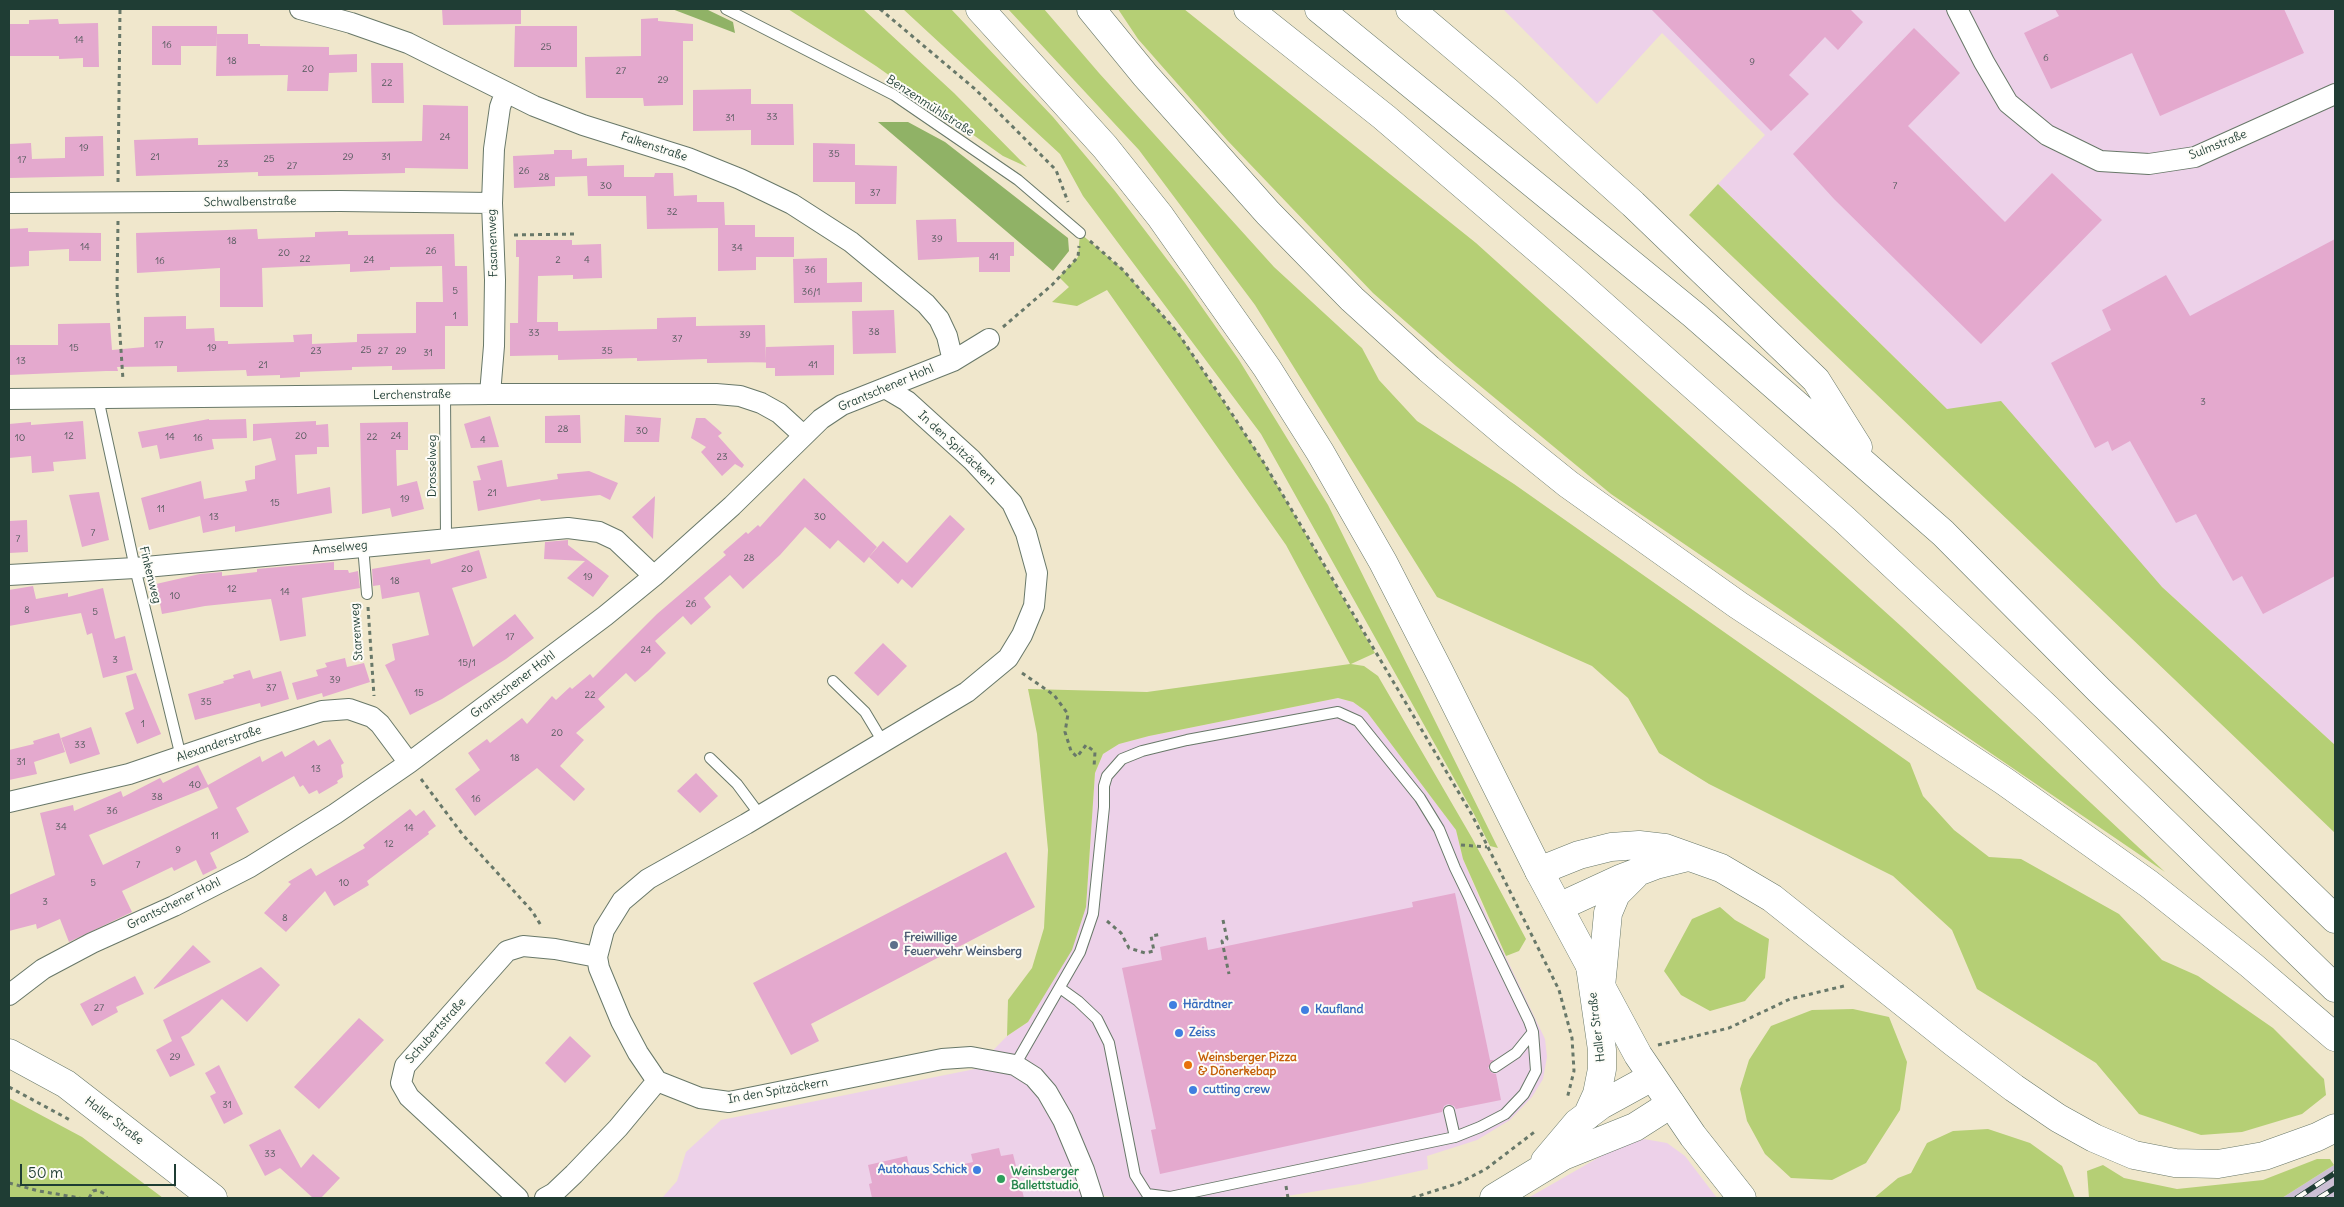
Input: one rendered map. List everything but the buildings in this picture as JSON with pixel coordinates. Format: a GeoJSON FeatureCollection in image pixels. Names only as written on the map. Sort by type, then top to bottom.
{"type":"FeatureCollection","features":[{"type":"Feature","properties":{"kind":"main road"},"geometry":{"type":"LineString","coordinates":[[980,9],[1117,162],[1205,278],[1267,368],[1320,452],[1383,562],[1440,671],[1558,908],[1645,1066],[1671,1104],[1742,1198]]}},
{"type":"Feature","properties":{"kind":"main road"},"geometry":{"type":"LineString","coordinates":[[1248,9],[1384,117],[1573,279],[1845,520],[2004,667],[2335,988]]}},
{"type":"Feature","properties":{"kind":"main road"},"geometry":{"type":"LineString","coordinates":[[1319,9],[1694,315],[1943,533],[2098,690],[2335,919]]}},
{"type":"Feature","properties":{"kind":"main road"},"geometry":{"type":"LineString","coordinates":[[1410,9],[1507,90],[1633,204],[1816,380],[1875,474]]}},
{"type":"Feature","properties":{"kind":"main road"},"geometry":{"type":"LineString","coordinates":[[1094,13],[1268,213],[1352,299],[1429,369],[1506,434],[1568,484],[1738,605],[2004,781],[2149,884],[2250,965],[2335,1037]]}},
{"type":"Feature","properties":{"kind":"main road"},"geometry":{"type":"LineString","coordinates":[[1539,871],[1579,856],[1611,847],[1639,845],[1665,848],[1721,868],[1772,898],[2014,1088],[2072,1126],[2134,1154],[2175,1163],[2218,1164],[2264,1156],[2317,1137],[2335,1128]]}},
{"type":"Feature","properties":{"kind":"main road"},"geometry":{"type":"LineString","coordinates":[[1558,908],[1638,872],[1688,857]]}},
{"type":"Feature","properties":{"kind":"main road"},"geometry":{"type":"LineString","coordinates":[[1595,976],[1608,913],[1616,894],[1638,872]]}},
{"type":"Feature","properties":{"kind":"main road","name":"Haller Straße"},"geometry":{"type":"LineString","coordinates":[[1586,1116],[1597,1094],[1602,1069],[1595,976]]}},
{"type":"Feature","properties":{"kind":"main road","name":"Haller Straße"},"geometry":{"type":"LineString","coordinates":[[9,1054],[66,1084],[213,1198]]}},
{"type":"Feature","properties":{"kind":"main road","name":"Haller Straße"},"geometry":{"type":"LineString","coordinates":[[1536,1172],[1553,1150],[1586,1116],[1645,1066]]}},
{"type":"Feature","properties":{"kind":"main road","name":"Haller Straße"},"geometry":{"type":"LineString","coordinates":[[1494,1198],[1563,1156],[1635,1127],[1671,1104]]}},
{"type":"Feature","properties":{"kind":"street","name":"Falkenstraße"},"geometry":{"type":"LineString","coordinates":[[300,9],[351,23],[408,43],[505,93],[583,125],[688,158],[740,179],[792,204],[851,242],[926,304],[939,320],[947,336],[953,360]]}},
{"type":"Feature","properties":{"kind":"street","name":"Sulmstraße"},"geometry":{"type":"LineString","coordinates":[[1957,9],[1984,62],[2008,103],[2047,135],[2100,161],[2149,164],[2195,157],[2335,94]]}},
{"type":"Feature","properties":{"kind":"street","name":"Fasanenweg"},"geometry":{"type":"LineString","coordinates":[[490,394],[494,346],[492,203],[494,149],[500,106],[505,93]]}},
{"type":"Feature","properties":{"kind":"street","name":"Schwalbenstraße"},"geometry":{"type":"LineString","coordinates":[[9,203],[340,201],[492,203]]}},
{"type":"Feature","properties":{"kind":"street","name":"Grantschener Hohl"},"geometry":{"type":"LineString","coordinates":[[9,996],[43,969],[92,943],[174,906],[250,867],[335,814],[409,763],[605,616],[654,576],[732,506],[821,419],[842,405],[953,360],[989,339]]}},
{"type":"Feature","properties":{"kind":"street","name":"In den Spitzäckern"},"geometry":{"type":"LineString","coordinates":[[597,957],[604,930],[622,901],[648,878],[760,815],[967,692],[1008,658],[1022,635],[1034,606],[1037,573],[1022,526],[1012,503],[993,480],[907,401],[885,388]]}},
{"type":"Feature","properties":{"kind":"street","name":"Lerchenstraße"},"geometry":{"type":"LineString","coordinates":[[9,399],[490,394],[716,394],[740,396],[762,403],[778,413],[803,436]]}},
{"type":"Feature","properties":{"kind":"street","name":"Amselweg"},"geometry":{"type":"LineString","coordinates":[[9,575],[135,568],[543,529],[585,529],[599,532],[616,540],[654,576]]}},
{"type":"Feature","properties":{"kind":"street","name":"Alexanderstraße"},"geometry":{"type":"LineString","coordinates":[[9,802],[129,774],[322,711],[349,709],[372,717],[386,731],[409,763]]}},
{"type":"Feature","properties":{"kind":"street","name":"Schubertstraße"},"geometry":{"type":"LineString","coordinates":[[518,1198],[409,1097],[401,1083],[405,1066],[508,951],[523,946],[555,949],[597,957]]}},
{"type":"Feature","properties":{"kind":"street"},"geometry":{"type":"LineString","coordinates":[[545,1198],[574,1174],[618,1128],[657,1081],[638,1053],[621,1021],[597,957]]}},
{"type":"Feature","properties":{"kind":"street","name":"In den Spitzäckern"},"geometry":{"type":"LineString","coordinates":[[657,1081],[700,1098],[729,1102],[942,1059],[971,1057],[1016,1065],[1034,1077],[1047,1092],[1063,1120],[1084,1170],[1093,1198]]}},
{"type":"Feature","properties":{"kind":"lane","name":"Benzenmühlstraße"},"geometry":{"type":"LineString","coordinates":[[726,9],[894,95],[1018,180],[1080,233]]}},
{"type":"Feature","properties":{"kind":"lane","name":"Drosselweg"},"geometry":{"type":"LineString","coordinates":[[445,395],[446,538]]}},
{"type":"Feature","properties":{"kind":"lane","name":"Finkenweg"},"geometry":{"type":"LineString","coordinates":[[98,398],[135,568],[181,757]]}},
{"type":"Feature","properties":{"kind":"lane","name":"Starenweg"},"geometry":{"type":"LineString","coordinates":[[363,546],[367,594]]}},
{"type":"Feature","properties":{"kind":"lane"},"geometry":{"type":"LineString","coordinates":[[832,681],[865,712],[883,742]]}},
{"type":"Feature","properties":{"kind":"lane"},"geometry":{"type":"LineString","coordinates":[[1016,1065],[1080,952],[1093,914],[1104,807],[1104,786],[1107,776],[1122,759],[1142,751],[1232,730],[1338,712],[1358,721],[1385,752],[1420,798],[1439,829],[1533,1032],[1536,1071],[1524,1094],[1505,1114],[1455,1137],[1170,1198],[1147,1194],[1135,1175],[1109,1043],[1097,1019],[1078,1001],[1060,988]]}},
{"type":"Feature","properties":{"kind":"lane"},"geometry":{"type":"LineString","coordinates":[[710,758],[736,784],[760,815]]}},
{"type":"Feature","properties":{"kind":"lane"},"geometry":{"type":"LineString","coordinates":[[1495,1067],[1516,1054],[1533,1032]]}},
{"type":"Feature","properties":{"kind":"lane"},"geometry":{"type":"LineString","coordinates":[[1449,1111],[1455,1137]]}},
{"type":"Feature","properties":{"kind":"path"},"geometry":{"type":"LineString","coordinates":[[880,9],[975,89],[1056,170],[1080,233],[1078,257],[1052,285],[989,339]]}},
{"type":"Feature","properties":{"kind":"path"},"geometry":{"type":"LineString","coordinates":[[1080,233],[1123,270],[1178,334],[1221,397],[1269,472],[1472,815],[1559,990],[1572,1038],[1574,1071],[1566,1100],[1561,1106]]}},
{"type":"Feature","properties":{"kind":"path"},"geometry":{"type":"LineString","coordinates":[[493,236],[575,234]]}},
{"type":"Feature","properties":{"kind":"path","name":"Starenweg"},"geometry":{"type":"LineString","coordinates":[[367,594],[375,707],[372,717]]}},
{"type":"Feature","properties":{"kind":"path"},"geometry":{"type":"LineString","coordinates":[[1008,658],[1019,671],[1054,695],[1068,714],[1065,732],[1071,751],[1078,757],[1086,744],[1095,752],[1094,772],[1107,776]]}},
{"type":"Feature","properties":{"kind":"path"},"geometry":{"type":"LineString","coordinates":[[409,763],[463,835],[532,911],[555,949]]}},
{"type":"Feature","properties":{"kind":"path"},"geometry":{"type":"LineString","coordinates":[[1445,844],[1488,847]]}},
{"type":"Feature","properties":{"kind":"path"},"geometry":{"type":"LineString","coordinates":[[1093,914],[1111,923],[1121,933],[1129,948],[1144,952],[1154,951],[1151,936],[1162,934]]}},
{"type":"Feature","properties":{"kind":"path"},"geometry":{"type":"LineString","coordinates":[[1223,920],[1227,939],[1222,941],[1229,974]]}},
{"type":"Feature","properties":{"kind":"path"},"geometry":{"type":"LineString","coordinates":[[1645,1066],[1662,1042],[1729,1028],[1790,1000],[1849,984],[1868,974]]}},
{"type":"Feature","properties":{"kind":"path"},"geometry":{"type":"LineString","coordinates":[[1574,1071],[1602,1069]]}},
{"type":"Feature","properties":{"kind":"path"},"geometry":{"type":"LineString","coordinates":[[1412,1198],[1459,1183],[1486,1169],[1544,1125]]}},
{"type":"Feature","properties":{"kind":"path"},"geometry":{"type":"LineString","coordinates":[[9,1183],[80,1198]]}},
{"type":"Feature","properties":{"kind":"path"},"geometry":{"type":"LineString","coordinates":[[89,1198],[93,1191],[97,1190],[105,1194],[107,1198]]}},
{"type":"Feature","properties":{"kind":"shaded area"},"geometry":{"type":"Polygon","coordinates":[[[1503,9],[2335,9],[2335,745],[2162,587],[1947,409],[1718,184],[1765,135],[1662,33],[1597,104],[1503,9]]]}},
{"type":"Feature","properties":{"kind":"shaded area"},"geometry":{"type":"Polygon","coordinates":[[[1338,698],[1353,702],[1367,712],[1456,830],[1463,859],[1491,926],[1545,1039],[1547,1057],[1543,1079],[1532,1097],[1510,1120],[1477,1140],[1427,1156],[1428,1169],[1360,1184],[1275,1198],[1120,1198],[1097,1195],[1088,1198],[662,1198],[677,1181],[686,1152],[721,1120],[975,1069],[1007,1036],[1028,1022],[1086,907],[1095,773],[1103,754],[1119,744],[1149,736],[1338,698]]]}},
{"type":"Feature","properties":{"kind":"shaded area"},"geometry":{"type":"Polygon","coordinates":[[[1644,1139],[1667,1143],[1685,1156],[1717,1198],[1528,1198],[1610,1151],[1644,1139]]]}},
{"type":"Feature","properties":{"kind":"shaded area"},"geometry":{"type":"Polygon","coordinates":[[[2334,1165],[2335,1198],[2282,1198],[2334,1165]]]}},
{"type":"Feature","properties":{"kind":"green space"},"geometry":{"type":"Polygon","coordinates":[[[672,9],[706,9],[733,22],[735,33],[672,9]]]}},
{"type":"Feature","properties":{"kind":"green space"},"geometry":{"type":"Polygon","coordinates":[[[788,9],[863,9],[954,93],[1027,167],[1003,156],[876,66],[788,9]]]}},
{"type":"Feature","properties":{"kind":"green space"},"geometry":{"type":"Polygon","coordinates":[[[903,9],[951,9],[1053,117],[1115,191],[1185,283],[1239,360],[1328,505],[1498,848],[1490,846],[1474,814],[1261,434],[1083,196],[1060,154],[903,9]]]}},
{"type":"Feature","properties":{"kind":"green space"},"geometry":{"type":"Polygon","coordinates":[[[1008,9],[1044,9],[1099,73],[1274,267],[1362,348],[1379,380],[1417,421],[1514,484],[1910,763],[1923,796],[1954,830],[1989,857],[2021,859],[2119,914],[2162,960],[2198,976],[2273,1028],[2324,1079],[2326,1095],[2302,1114],[2242,1132],[2201,1135],[2139,1114],[2096,1063],[1977,989],[1952,930],[1893,876],[1709,784],[1659,753],[1628,698],[1592,666],[1437,597],[1255,305],[1139,150],[1008,9]]]}},
{"type":"Feature","properties":{"kind":"green space"},"geometry":{"type":"Polygon","coordinates":[[[1118,9],[1184,9],[1476,243],[1902,627],[2165,872],[1611,494],[1456,366],[1373,293],[1227,140],[1138,39],[1118,9]]]}},
{"type":"Feature","properties":{"kind":"green space"},"geometry":{"type":"Polygon","coordinates":[[[878,122],[908,122],[945,142],[1068,238],[1069,251],[1053,271],[878,122]]]}},
{"type":"Feature","properties":{"kind":"green space"},"geometry":{"type":"Polygon","coordinates":[[[1718,184],[1947,409],[2001,401],[2162,587],[2335,745],[2335,833],[1689,215],[1718,184]]]}},
{"type":"Feature","properties":{"kind":"green space"},"geometry":{"type":"Polygon","coordinates":[[[1080,233],[1123,270],[1178,333],[1264,463],[1375,653],[1351,664],[1364,666],[1378,676],[1472,838],[1526,939],[1519,951],[1506,956],[1463,859],[1456,830],[1367,712],[1353,702],[1338,698],[1149,736],[1119,744],[1103,754],[1095,773],[1086,907],[1072,950],[1028,1022],[1007,1036],[1008,1000],[1032,968],[1044,928],[1048,850],[1037,734],[1028,689],[1147,692],[1350,664],[1286,545],[1107,290],[1077,306],[1052,302],[1069,287],[1059,277],[1078,257],[1080,233]]]}},
{"type":"Feature","properties":{"kind":"green space"},"geometry":{"type":"Polygon","coordinates":[[[1720,907],[1735,920],[1769,939],[1765,978],[1745,1001],[1710,1011],[1681,995],[1664,971],[1692,919],[1720,907]]]}},
{"type":"Feature","properties":{"kind":"green space"},"geometry":{"type":"Polygon","coordinates":[[[1853,1009],[1889,1017],[1907,1062],[1900,1110],[1866,1163],[1832,1180],[1791,1178],[1765,1154],[1747,1121],[1740,1089],[1749,1060],[1771,1026],[1812,1010],[1853,1009]]]}},
{"type":"Feature","properties":{"kind":"green space"},"geometry":{"type":"Polygon","coordinates":[[[9,1098],[82,1137],[163,1198],[9,1198],[9,1098]]]}},
{"type":"Feature","properties":{"kind":"green space"},"geometry":{"type":"Polygon","coordinates":[[[1988,1129],[2030,1143],[2062,1166],[2075,1198],[1874,1198],[1898,1178],[1911,1173],[1927,1143],[1953,1131],[1988,1129]]]}},
{"type":"Feature","properties":{"kind":"green space"},"geometry":{"type":"Polygon","coordinates":[[[2317,1159],[2330,1159],[2334,1165],[2282,1198],[2089,1198],[2087,1171],[2103,1165],[2124,1178],[2177,1189],[2263,1180],[2317,1159]]]}},
{"type":"Feature","properties":{"kind":"railway"},"geometry":{"type":"LineString","coordinates":[[2297,1198],[2335,1173]]}},
{"type":"Feature","properties":{"kind":"railway"},"geometry":{"type":"LineString","coordinates":[[2319,1198],[2335,1188]]}},
{"type":"Feature","properties":{"kind":"place","name":"Freiwillige Feuerwehr Weinsberg"},"geometry":{"type":"Point","coordinates":[894,945]}},
{"type":"Feature","properties":{"kind":"place","name":"Härdtner"},"geometry":{"type":"Point","coordinates":[1173,1005]}},
{"type":"Feature","properties":{"kind":"place","name":"Kaufland"},"geometry":{"type":"Point","coordinates":[1305,1010]}},
{"type":"Feature","properties":{"kind":"place","name":"Zeiss"},"geometry":{"type":"Point","coordinates":[1179,1033]}},
{"type":"Feature","properties":{"kind":"place","name":"Weinsberger Pizza & Dönerkebap"},"geometry":{"type":"Point","coordinates":[1188,1065]}},
{"type":"Feature","properties":{"kind":"place","name":"cutting crew"},"geometry":{"type":"Point","coordinates":[1193,1090]}},
{"type":"Feature","properties":{"kind":"place","name":"Autohaus Schick"},"geometry":{"type":"Point","coordinates":[977,1170]}},
{"type":"Feature","properties":{"kind":"place","name":"Weinsberger Ballettstudio"},"geometry":{"type":"Point","coordinates":[1001,1179]}}]}
